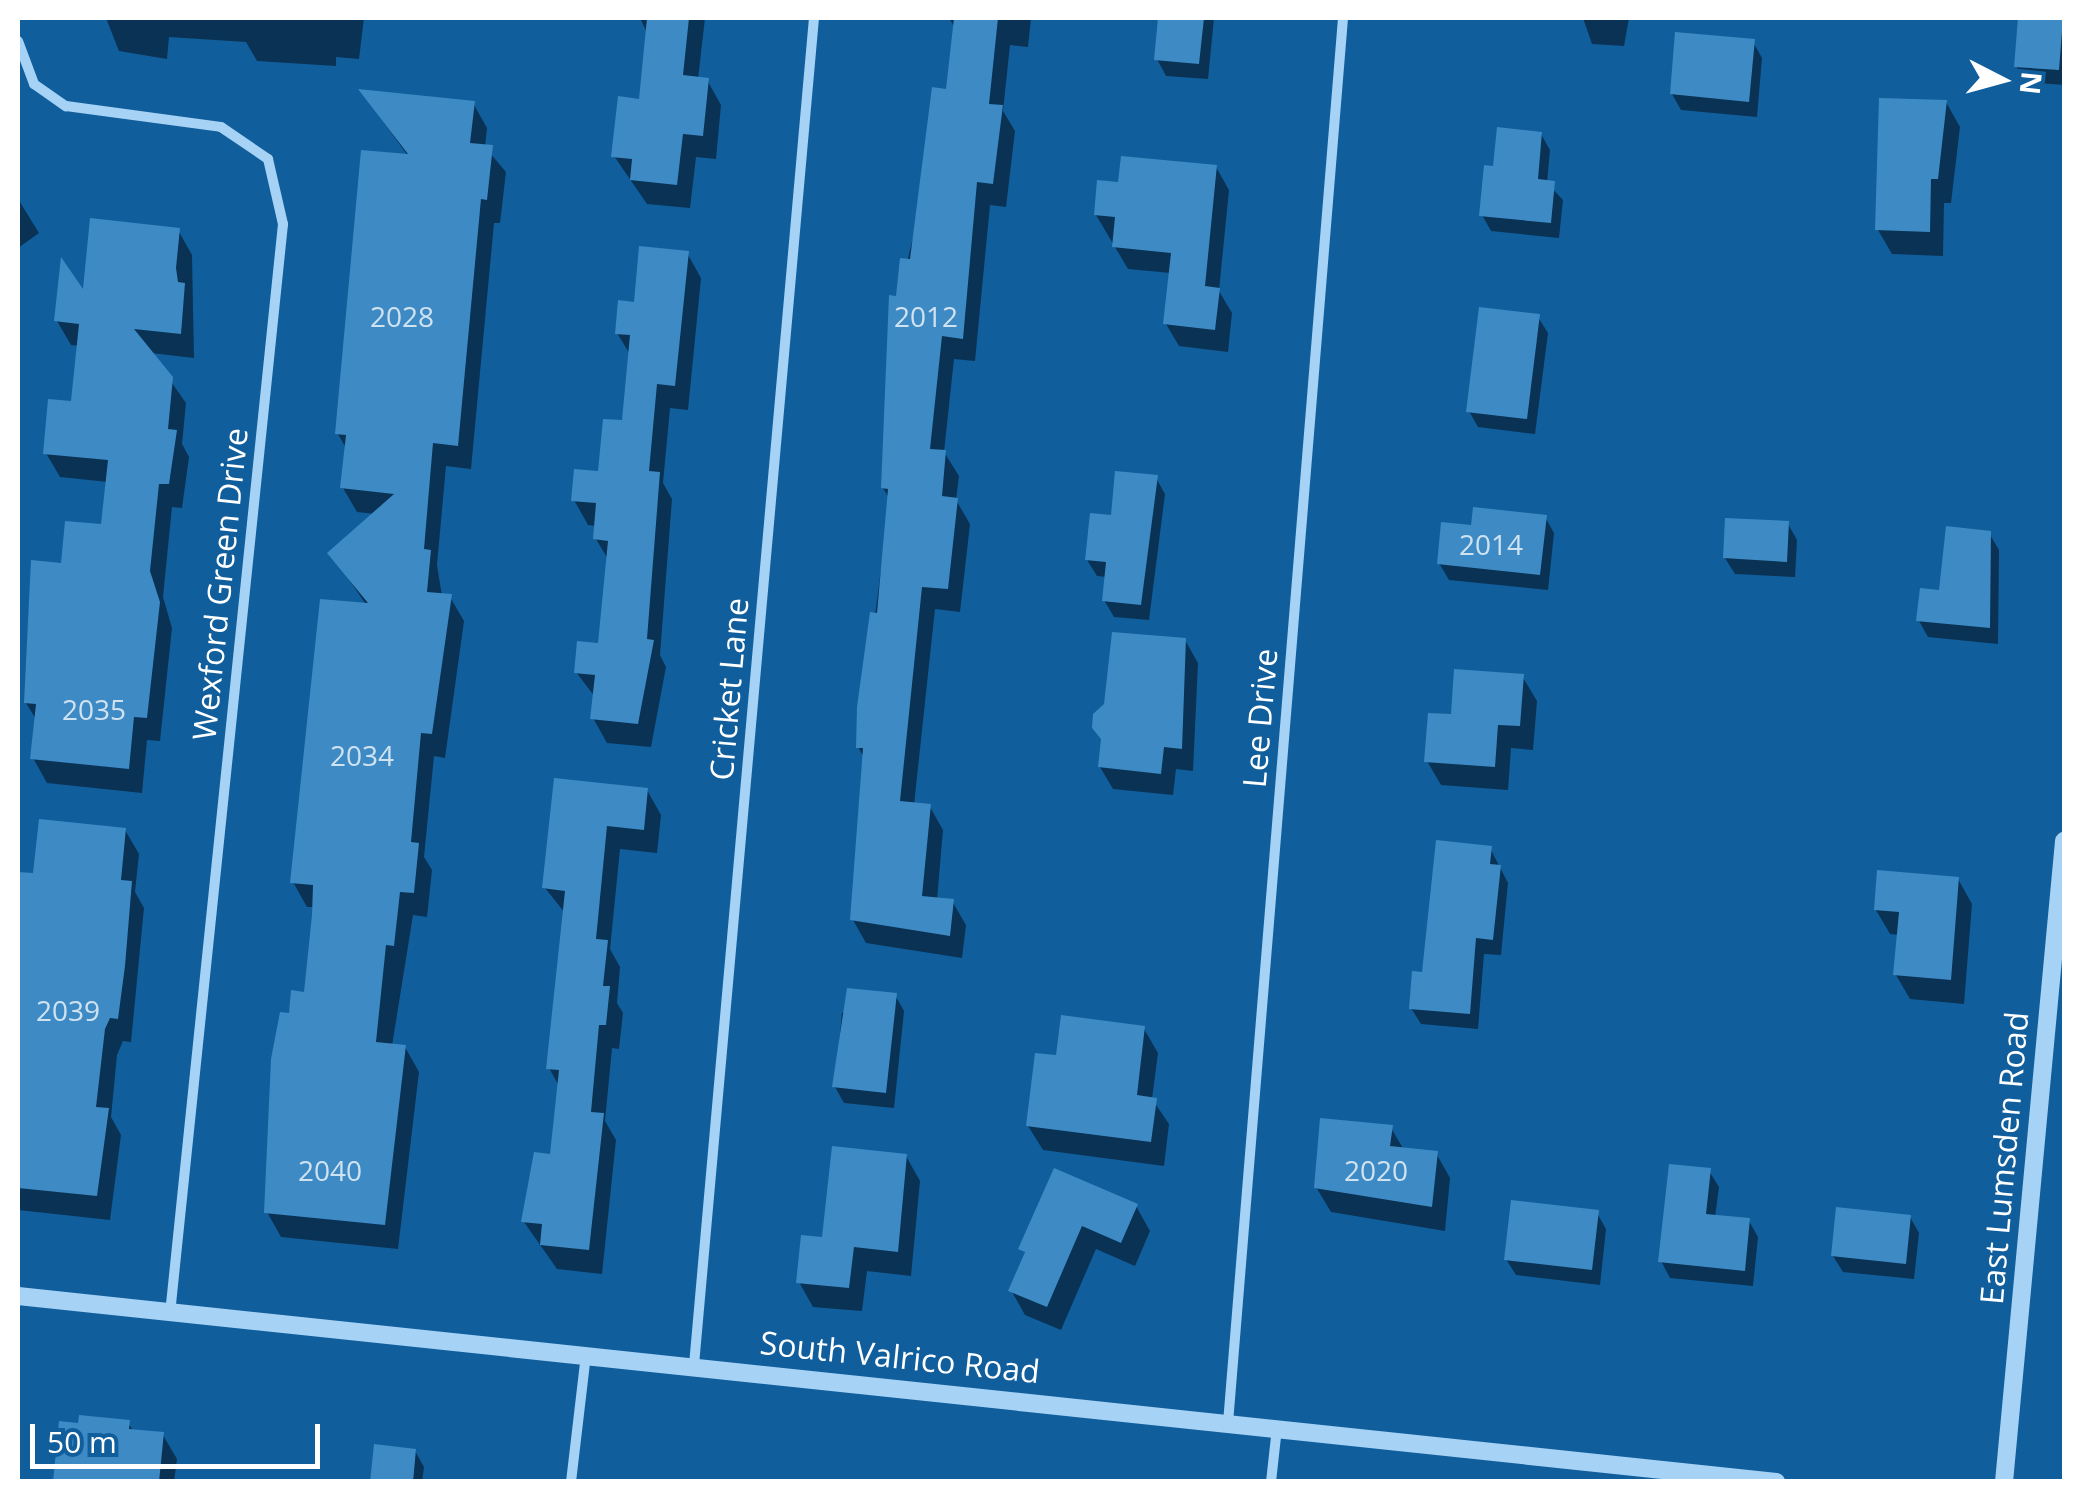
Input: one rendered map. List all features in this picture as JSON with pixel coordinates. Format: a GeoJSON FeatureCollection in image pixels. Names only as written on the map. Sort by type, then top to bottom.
{"type":"FeatureCollection","features":[{"type":"Feature","properties":{"kind":"street","name":"Cricket Lane"},"geometry":{"type":"LineString","coordinates":[[694,1365],[814,18]]}},
{"type":"Feature","properties":{"kind":"street","name":"Lee Drive"},"geometry":{"type":"LineString","coordinates":[[1228,1422],[1343,18]]}},
{"type":"Feature","properties":{"kind":"street","name":"Wexford Green Drive"},"geometry":{"type":"LineString","coordinates":[[18,41],[34,84],[66,106],[221,127],[253,148],[268,159],[283,224],[170,1312]]}},
{"type":"Feature","properties":{"kind":"street","name":"East Lumsden Road"},"geometry":{"type":"LineString","coordinates":[[2004,1482],[2064,840]]}},
{"type":"Feature","properties":{"kind":"street","name":"South Valrico Road"},"geometry":{"type":"LineString","coordinates":[[18,1296],[1776,1482]]}},
{"type":"Feature","properties":{"kind":"street"},"geometry":{"type":"LineString","coordinates":[[570,1482],[586,1355]]}},
{"type":"Feature","properties":{"kind":"street"},"geometry":{"type":"LineString","coordinates":[[1271,1482],[1277,1427]]}},
{"type":"Feature","properties":{"kind":"building"},"geometry":{"type":"Polygon","coordinates":[[[647,18],[689,18],[683,75],[709,78],[703,136],[683,134],[677,185],[630,180],[632,159],[611,157],[618,96],[639,99],[647,18]]]}},
{"type":"Feature","properties":{"kind":"building"},"geometry":{"type":"Polygon","coordinates":[[[954,18],[998,18],[989,104],[1003,105],[993,184],[977,182],[963,339],[942,336],[930,449],[946,450],[942,496],[958,498],[948,589],[922,587],[900,801],[931,804],[922,896],[954,899],[950,936],[850,920],[863,748],[856,748],[857,707],[870,612],[877,613],[888,489],[881,488],[889,295],[896,296],[900,258],[910,259],[932,87],[946,89],[954,18]]]}},
{"type":"Feature","properties":{"kind":"building"},"geometry":{"type":"Polygon","coordinates":[[[1158,18],[1204,18],[1199,64],[1154,60],[1158,18]]]}},
{"type":"Feature","properties":{"kind":"building"},"geometry":{"type":"Polygon","coordinates":[[[2018,18],[2063,18],[2059,70],[2014,67],[2018,18]]]}},
{"type":"Feature","properties":{"kind":"building"},"geometry":{"type":"Polygon","coordinates":[[[1675,32],[1755,39],[1749,102],[1670,94],[1675,32]]]}},
{"type":"Feature","properties":{"kind":"building"},"geometry":{"type":"Polygon","coordinates":[[[358,89],[475,101],[470,143],[493,145],[487,200],[481,199],[458,446],[433,443],[424,549],[431,550],[427,592],[452,594],[432,734],[421,733],[411,842],[419,843],[414,893],[400,892],[394,946],[386,945],[376,1042],[406,1045],[385,1225],[264,1213],[271,1059],[280,1012],[289,1013],[291,990],[304,992],[312,915],[313,885],[290,883],[320,599],[368,603],[327,553],[394,494],[340,488],[346,435],[335,434],[361,150],[408,154],[358,89]]]}},
{"type":"Feature","properties":{"kind":"building"},"geometry":{"type":"Polygon","coordinates":[[[1879,98],[1947,100],[1938,179],[1931,179],[1930,232],[1875,230],[1879,98]]]}},
{"type":"Feature","properties":{"kind":"building"},"geometry":{"type":"Polygon","coordinates":[[[1497,127],[1542,132],[1538,179],[1555,181],[1551,223],[1479,216],[1484,165],[1493,166],[1497,127]]]}},
{"type":"Feature","properties":{"kind":"building"},"geometry":{"type":"Polygon","coordinates":[[[1121,156],[1217,165],[1205,286],[1220,288],[1215,330],[1163,324],[1171,253],[1112,247],[1115,217],[1094,215],[1097,180],[1118,182],[1121,156]]]}},
{"type":"Feature","properties":{"kind":"building"},"geometry":{"type":"Polygon","coordinates":[[[90,218],[180,228],[176,268],[178,282],[185,283],[181,334],[134,329],[173,377],[168,429],[177,430],[169,484],[159,484],[150,571],[160,602],[147,718],[134,717],[129,769],[30,759],[36,704],[24,703],[31,560],[61,563],[65,521],[101,524],[108,460],[43,454],[48,399],[71,401],[79,324],[54,321],[61,257],[83,289],[90,218]]]}},
{"type":"Feature","properties":{"kind":"building"},"geometry":{"type":"Polygon","coordinates":[[[639,246],[689,251],[675,386],[657,384],[649,471],[660,472],[647,639],[654,640],[638,724],[590,719],[595,675],[574,673],[577,641],[598,643],[608,541],[593,539],[596,503],[571,501],[574,469],[598,471],[603,419],[622,420],[630,335],[615,334],[618,300],[634,302],[639,246]]]}},
{"type":"Feature","properties":{"kind":"building"},"geometry":{"type":"Polygon","coordinates":[[[1479,307],[1540,314],[1527,419],[1466,412],[1479,307]]]}},
{"type":"Feature","properties":{"kind":"building"},"geometry":{"type":"Polygon","coordinates":[[[1115,471],[1158,475],[1141,605],[1102,601],[1106,562],[1085,560],[1090,513],[1111,515],[1115,471]]]}},
{"type":"Feature","properties":{"kind":"building"},"geometry":{"type":"Polygon","coordinates":[[[1473,507],[1547,515],[1540,575],[1437,564],[1441,522],[1471,525],[1473,507]]]}},
{"type":"Feature","properties":{"kind":"building"},"geometry":{"type":"Polygon","coordinates":[[[1725,518],[1789,521],[1787,562],[1723,558],[1725,518]]]}},
{"type":"Feature","properties":{"kind":"building"},"geometry":{"type":"Polygon","coordinates":[[[1946,526],[1991,531],[1990,628],[1916,621],[1920,588],[1939,590],[1946,526]]]}},
{"type":"Feature","properties":{"kind":"building"},"geometry":{"type":"Polygon","coordinates":[[[1112,632],[1186,638],[1182,749],[1164,747],[1161,774],[1098,767],[1101,739],[1092,728],[1093,714],[1104,704],[1112,632]]]}},
{"type":"Feature","properties":{"kind":"building"},"geometry":{"type":"Polygon","coordinates":[[[1454,669],[1524,674],[1520,726],[1498,725],[1495,767],[1424,762],[1428,713],[1451,714],[1454,669]]]}},
{"type":"Feature","properties":{"kind":"building"},"geometry":{"type":"Polygon","coordinates":[[[554,778],[648,788],[644,830],[607,826],[596,939],[608,940],[603,986],[610,986],[606,1025],[599,1025],[591,1112],[604,1113],[589,1250],[540,1245],[542,1224],[521,1222],[534,1152],[550,1154],[559,1070],[546,1069],[565,891],[542,888],[554,778]]]}},
{"type":"Feature","properties":{"kind":"building"},"geometry":{"type":"Polygon","coordinates":[[[39,819],[126,828],[121,880],[132,881],[118,1019],[110,1018],[105,1029],[96,1107],[109,1108],[97,1196],[18,1188],[18,872],[33,873],[39,819]]]}},
{"type":"Feature","properties":{"kind":"building"},"geometry":{"type":"Polygon","coordinates":[[[1436,840],[1492,846],[1490,864],[1501,865],[1493,940],[1476,938],[1470,1014],[1409,1009],[1412,971],[1422,972],[1436,840]]]}},
{"type":"Feature","properties":{"kind":"building"},"geometry":{"type":"Polygon","coordinates":[[[1877,870],[1959,877],[1951,980],[1893,975],[1899,912],[1874,910],[1877,870]]]}},
{"type":"Feature","properties":{"kind":"building"},"geometry":{"type":"Polygon","coordinates":[[[847,988],[897,993],[886,1093],[832,1087],[847,988]]]}},
{"type":"Feature","properties":{"kind":"building"},"geometry":{"type":"Polygon","coordinates":[[[1061,1015],[1145,1026],[1137,1095],[1157,1098],[1151,1142],[1026,1126],[1035,1053],[1056,1055],[1061,1015]]]}},
{"type":"Feature","properties":{"kind":"building"},"geometry":{"type":"Polygon","coordinates":[[[1320,1118],[1393,1125],[1390,1146],[1438,1151],[1432,1207],[1314,1188],[1320,1118]]]}},
{"type":"Feature","properties":{"kind":"building"},"geometry":{"type":"Polygon","coordinates":[[[832,1146],[907,1154],[898,1252],[854,1247],[849,1288],[796,1283],[801,1235],[822,1237],[832,1146]]]}},
{"type":"Feature","properties":{"kind":"building"},"geometry":{"type":"Polygon","coordinates":[[[1669,1164],[1711,1168],[1706,1214],[1750,1218],[1745,1271],[1658,1262],[1669,1164]]]}},
{"type":"Feature","properties":{"kind":"building"},"geometry":{"type":"Polygon","coordinates":[[[1054,1168],[1138,1204],[1121,1243],[1082,1226],[1047,1307],[1008,1291],[1025,1252],[1018,1249],[1054,1168]]]}},
{"type":"Feature","properties":{"kind":"building"},"geometry":{"type":"Polygon","coordinates":[[[1511,1200],[1599,1210],[1592,1270],[1504,1260],[1511,1200]]]}},
{"type":"Feature","properties":{"kind":"building"},"geometry":{"type":"Polygon","coordinates":[[[1836,1207],[1911,1215],[1906,1264],[1831,1256],[1836,1207]]]}},
{"type":"Feature","properties":{"kind":"building"},"geometry":{"type":"Polygon","coordinates":[[[79,1415],[130,1420],[129,1429],[164,1432],[159,1482],[53,1482],[59,1421],[78,1423],[79,1415]]]}},
{"type":"Feature","properties":{"kind":"building"},"geometry":{"type":"Polygon","coordinates":[[[374,1444],[416,1449],[413,1482],[370,1482],[374,1444]]]}}]}
